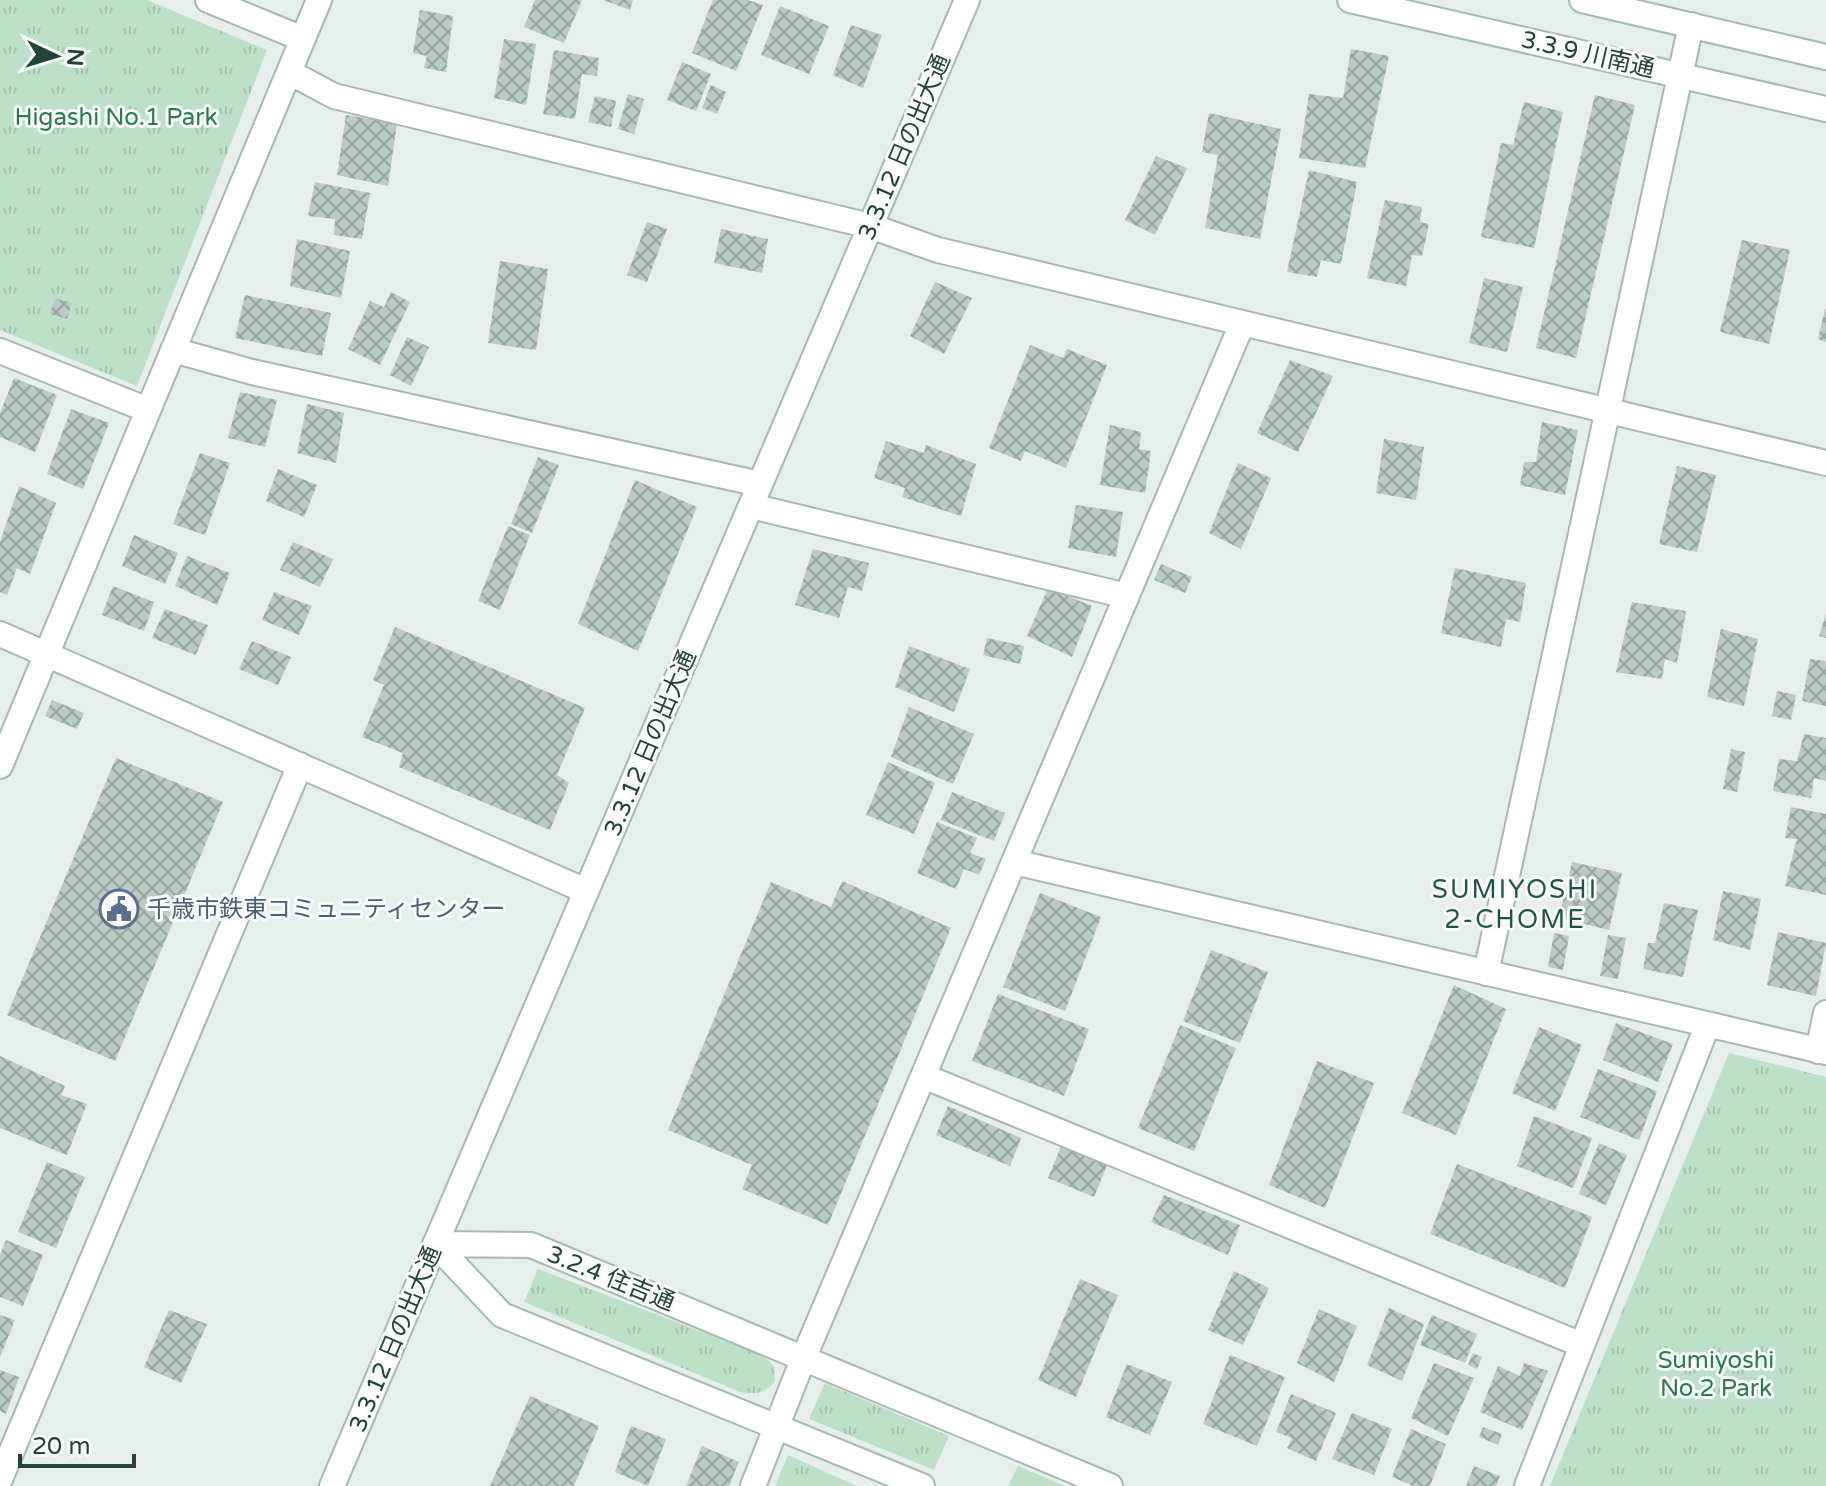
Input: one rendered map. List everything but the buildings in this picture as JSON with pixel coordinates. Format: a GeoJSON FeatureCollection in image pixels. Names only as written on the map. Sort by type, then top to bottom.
{"type":"FeatureCollection","features":[{"type":"Feature","properties":{"kind":"street"},"geometry":{"type":"LineString","coordinates":[[208,0],[303,39]]}},
{"type":"Feature","properties":{"kind":"street"},"geometry":{"type":"LineString","coordinates":[[0,766],[319,0]]}},
{"type":"Feature","properties":{"kind":"street","name":"3.3.12 日の出大通"},"geometry":{"type":"LineString","coordinates":[[332,1486],[967,0]]}},
{"type":"Feature","properties":{"kind":"street","name":"3.3.9 川南通"},"geometry":{"type":"LineString","coordinates":[[1350,0],[1826,109]]}},
{"type":"Feature","properties":{"kind":"street"},"geometry":{"type":"LineString","coordinates":[[1582,0],[1826,57]]}},
{"type":"Feature","properties":{"kind":"street"},"geometry":{"type":"LineString","coordinates":[[1486,973],[1691,25]]}},
{"type":"Feature","properties":{"kind":"street"},"geometry":{"type":"LineString","coordinates":[[289,72],[334,96],[870,226],[938,250],[1826,463]]}},
{"type":"Feature","properties":{"kind":"street"},"geometry":{"type":"LineString","coordinates":[[753,1486],[804,1357],[1242,324]]}},
{"type":"Feature","properties":{"kind":"street"},"geometry":{"type":"LineString","coordinates":[[173,350],[756,495],[1127,596]]}},
{"type":"Feature","properties":{"kind":"street"},"geometry":{"type":"LineString","coordinates":[[0,351],[148,410]]}},
{"type":"Feature","properties":{"kind":"street"},"geometry":{"type":"LineString","coordinates":[[0,634],[586,891]]}},
{"type":"Feature","properties":{"kind":"street"},"geometry":{"type":"LineString","coordinates":[[15,1486],[0,1479],[300,765]]}},
{"type":"Feature","properties":{"kind":"street"},"geometry":{"type":"LineString","coordinates":[[1014,862],[1822,1052],[1826,1013]]}},
{"type":"Feature","properties":{"kind":"street"},"geometry":{"type":"LineString","coordinates":[[1527,1486],[1707,1026]]}},
{"type":"Feature","properties":{"kind":"street"},"geometry":{"type":"LineString","coordinates":[[923,1076],[1582,1345]]}},
{"type":"Feature","properties":{"kind":"street"},"geometry":{"type":"LineString","coordinates":[[435,1244],[502,1315],[922,1486]]}},
{"type":"Feature","properties":{"kind":"street","name":"3.2.4 住吉通"},"geometry":{"type":"LineString","coordinates":[[435,1244],[531,1245],[1110,1486]]}},
{"type":"Feature","properties":{"kind":"green space","name":"Higashi No.1 Park"},"geometry":{"type":"Polygon","coordinates":[[[0,0],[147,0],[267,50],[137,386],[0,330],[0,0]]]}},
{"type":"Feature","properties":{"kind":"green space","name":"Sumiyoshi No.2 Park"},"geometry":{"type":"Polygon","coordinates":[[[1729,1053],[1826,1077],[1826,1486],[1550,1486],[1729,1053]]]}},
{"type":"Feature","properties":{"kind":"green space"},"geometry":{"type":"Polygon","coordinates":[[[538,1269],[762,1355],[774,1366],[775,1381],[759,1392],[740,1392],[524,1302],[538,1269]]]}},
{"type":"Feature","properties":{"kind":"green space"},"geometry":{"type":"Polygon","coordinates":[[[825,1383],[949,1436],[934,1470],[809,1419],[825,1383]]]}},
{"type":"Feature","properties":{"kind":"green space"},"geometry":{"type":"Polygon","coordinates":[[[788,1455],[857,1486],[775,1486],[788,1455]]]}},
{"type":"Feature","properties":{"kind":"green space"},"geometry":{"type":"Polygon","coordinates":[[[1018,1466],[1065,1486],[1008,1486],[1018,1466]]]}},
{"type":"Feature","properties":{"kind":"place","name":"千歳市鉄東コミュニティセンター"},"geometry":{"type":"Point","coordinates":[119,909]}},
{"type":"Feature","properties":{"kind":"district","name":"SUMIYOSHI 2-CHOME"},"geometry":{"type":"Point","coordinates":[1515,904]}}]}
